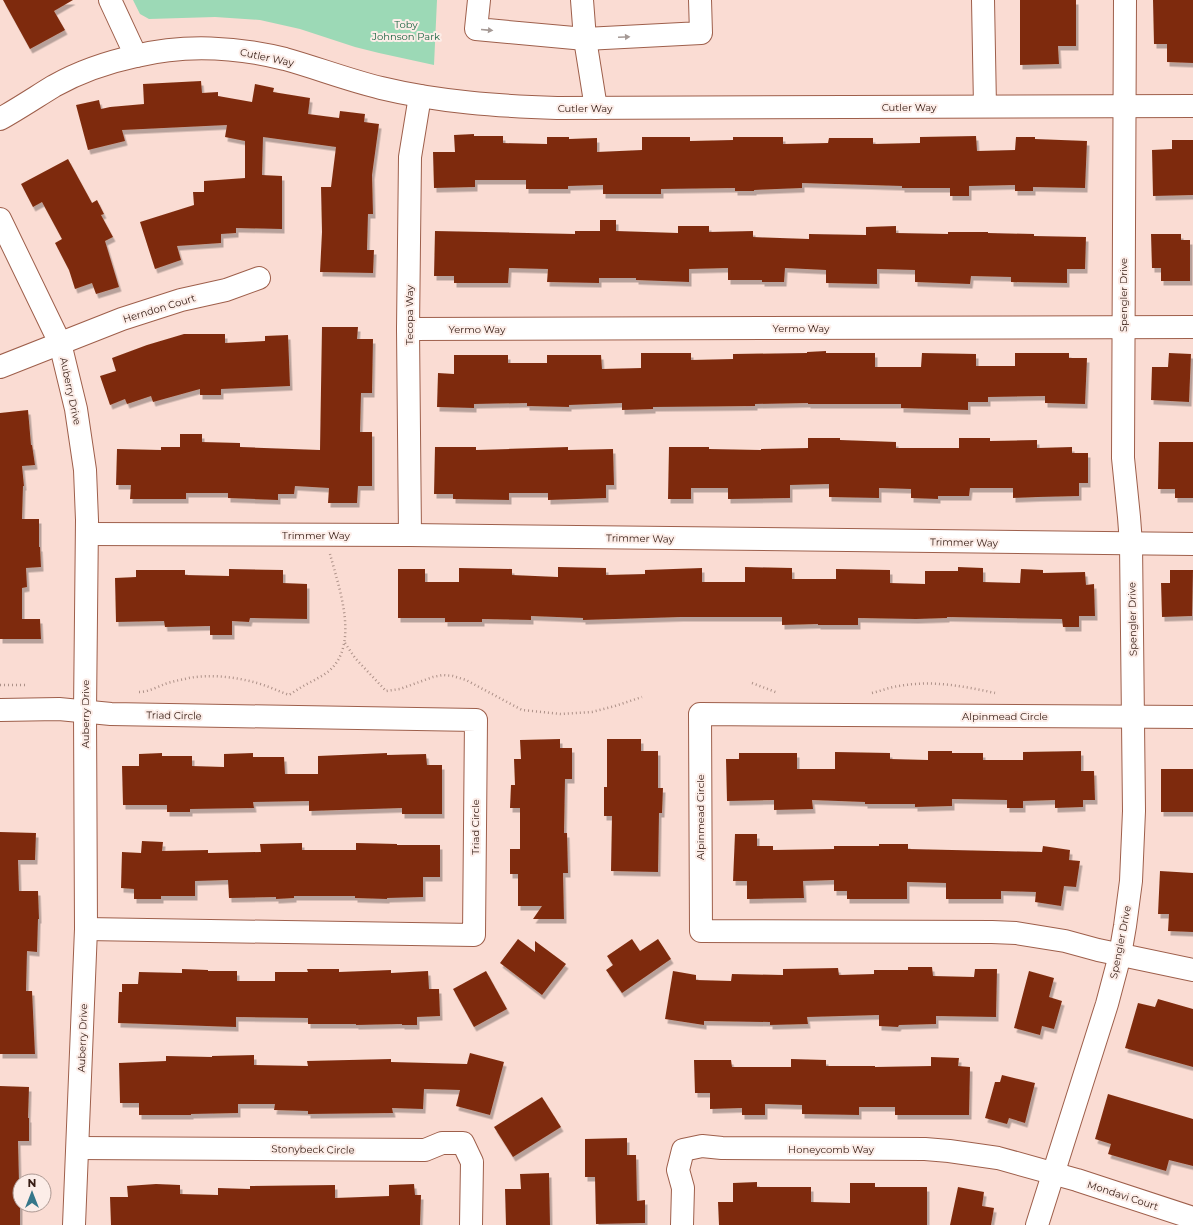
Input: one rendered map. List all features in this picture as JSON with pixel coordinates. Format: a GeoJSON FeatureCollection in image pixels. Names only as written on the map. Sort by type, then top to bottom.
{"type":"FeatureCollection","features":[{"type":"Feature","properties":{"kind":"street"},"geometry":{"type":"LineString","coordinates":[[110,0],[136,56]]}},
{"type":"Feature","properties":{"kind":"street"},"geometry":{"type":"LineString","coordinates":[[479,0],[476,29],[585,39],[701,34],[700,0]]}},
{"type":"Feature","properties":{"kind":"street"},"geometry":{"type":"LineString","coordinates":[[582,0],[585,39],[596,108]]}},
{"type":"Feature","properties":{"kind":"street"},"geometry":{"type":"LineString","coordinates":[[983,0],[985,106]]}},
{"type":"Feature","properties":{"kind":"street","name":"Spengler Drive"},"geometry":{"type":"LineString","coordinates":[[1037,1225],[1107,1004],[1120,954],[1131,881],[1134,811],[1131,544],[1123,458],[1125,0]]}},
{"type":"Feature","properties":{"kind":"street","name":"Cutler Way"},"geometry":{"type":"LineString","coordinates":[[0,119],[55,86],[94,68],[136,56],[157,52],[200,48],[244,51],[287,60],[357,82],[420,96],[496,106],[557,108],[1193,106]]}},
{"type":"Feature","properties":{"kind":"street","name":"Tecopa Way"},"geometry":{"type":"LineString","coordinates":[[410,535],[408,329],[410,157],[420,96]]}},
{"type":"Feature","properties":{"kind":"street","name":"Auberry Drive"},"geometry":{"type":"LineString","coordinates":[[0,219],[60,343],[76,409],[85,470],[87,534],[85,711],[86,929],[74,1225]]}},
{"type":"Feature","properties":{"kind":"street","name":"Herndon Court"},"geometry":{"type":"LineString","coordinates":[[0,367],[129,316],[181,300],[226,290],[259,278]]}},
{"type":"Feature","properties":{"kind":"street","name":"Yermo Way"},"geometry":{"type":"LineString","coordinates":[[408,329],[1193,327]]}},
{"type":"Feature","properties":{"kind":"street","name":"Trimmer Way"},"geometry":{"type":"LineString","coordinates":[[87,534],[410,535],[1193,544]]}},
{"type":"Feature","properties":{"kind":"street"},"geometry":{"type":"LineString","coordinates":[[0,710],[59,709],[85,711]]}},
{"type":"Feature","properties":{"kind":"street","name":"Triad Circle"},"geometry":{"type":"LineString","coordinates":[[85,711],[111,714],[476,720],[474,935],[86,929]]}},
{"type":"Feature","properties":{"kind":"street","name":"Alpinmead Circle"},"geometry":{"type":"LineString","coordinates":[[1120,954],[1065,941],[1016,933],[701,931],[700,714],[1133,718]]}},
{"type":"Feature","properties":{"kind":"street"},"geometry":{"type":"LineString","coordinates":[[1133,718],[1193,717]]}},
{"type":"Feature","properties":{"kind":"street"},"geometry":{"type":"LineString","coordinates":[[1120,954],[1193,970]]}},
{"type":"Feature","properties":{"kind":"street","name":"Stonybeck Circle"},"geometry":{"type":"LineString","coordinates":[[78,1148],[425,1150],[442,1143],[463,1143],[472,1162],[471,1225]]}},
{"type":"Feature","properties":{"kind":"street","name":"Honeycomb Way"},"geometry":{"type":"LineString","coordinates":[[682,1225],[683,1188],[678,1170],[683,1150],[702,1146],[722,1148],[925,1149],[998,1158],[1054,1173]]}},
{"type":"Feature","properties":{"kind":"street","name":"Mondavi Court"},"geometry":{"type":"LineString","coordinates":[[1054,1173],[1193,1218]]}},
{"type":"Feature","properties":{"kind":"path"},"geometry":{"type":"LineString","coordinates":[[137,692],[144,692],[167,683],[191,678],[231,677],[258,683],[289,695],[328,672],[337,662],[344,642],[344,606],[329,551]]}},
{"type":"Feature","properties":{"kind":"path"},"geometry":{"type":"LineString","coordinates":[[344,642],[354,658],[386,691],[400,689],[433,677],[443,675],[453,676],[466,680],[522,710],[561,714],[592,712],[642,697]]}},
{"type":"Feature","properties":{"kind":"path"},"geometry":{"type":"LineString","coordinates":[[0,685],[27,685]]}},
{"type":"Feature","properties":{"kind":"green space","name":"Toby Johnson Park"},"geometry":{"type":"Polygon","coordinates":[[[133,0],[437,0],[434,65],[355,47],[300,29],[260,20],[215,17],[149,19],[140,14],[133,0]]]}},
{"type":"Feature","properties":{"kind":"building"},"geometry":{"type":"Polygon","coordinates":[[[3,0],[73,0],[54,11],[65,30],[30,49],[3,0]]]}},
{"type":"Feature","properties":{"kind":"building"},"geometry":{"type":"Polygon","coordinates":[[[1020,0],[1076,0],[1076,46],[1058,46],[1059,64],[1020,65],[1020,0]]]}},
{"type":"Feature","properties":{"kind":"building"},"geometry":{"type":"Polygon","coordinates":[[[1153,0],[1193,0],[1193,63],[1167,62],[1167,44],[1154,44],[1153,0]]]}},
{"type":"Feature","properties":{"kind":"building"},"geometry":{"type":"Polygon","coordinates":[[[201,81],[202,93],[218,92],[218,96],[252,102],[255,84],[274,88],[273,92],[310,98],[308,114],[339,118],[340,111],[365,114],[364,122],[379,124],[372,175],[373,214],[368,214],[367,250],[374,250],[373,273],[320,272],[322,232],[321,187],[331,187],[336,147],[263,137],[262,175],[282,176],[282,229],[236,228],[236,233],[221,234],[221,243],[177,246],[181,260],[155,269],[140,222],[194,205],[193,192],[204,192],[204,181],[245,178],[245,141],[225,137],[227,125],[122,130],[125,141],[88,150],[76,105],[99,100],[101,109],[144,104],[143,84],[201,81]]]}},
{"type":"Feature","properties":{"kind":"building"},"geometry":{"type":"Polygon","coordinates":[[[474,134],[474,136],[503,136],[503,143],[547,144],[547,137],[569,137],[569,139],[597,138],[597,152],[642,150],[642,137],[690,137],[690,141],[733,140],[733,137],[783,137],[783,144],[828,143],[829,138],[873,138],[873,144],[920,143],[920,137],[976,136],[977,151],[1015,150],[1016,137],[1087,141],[1085,188],[1033,187],[1033,191],[1015,191],[1015,185],[969,186],[969,196],[950,196],[950,188],[902,188],[902,186],[802,183],[802,188],[754,191],[735,191],[735,188],[661,189],[661,194],[603,194],[603,185],[568,186],[568,189],[526,189],[526,180],[475,180],[475,187],[434,188],[433,152],[455,152],[454,135],[474,134]]]}},
{"type":"Feature","properties":{"kind":"building"},"geometry":{"type":"Polygon","coordinates":[[[1172,140],[1193,140],[1193,195],[1153,196],[1152,150],[1172,149],[1172,140]]]}},
{"type":"Feature","properties":{"kind":"building"},"geometry":{"type":"Polygon","coordinates":[[[68,159],[92,203],[97,200],[104,214],[101,215],[113,237],[105,241],[119,287],[96,294],[92,283],[75,289],[69,270],[55,243],[62,239],[42,202],[33,207],[21,184],[68,159]]]}},
{"type":"Feature","properties":{"kind":"building"},"geometry":{"type":"Polygon","coordinates":[[[600,220],[616,220],[616,231],[678,233],[678,226],[709,226],[709,232],[753,231],[753,237],[809,239],[809,234],[866,235],[866,227],[896,226],[896,233],[948,234],[948,232],[988,232],[1034,234],[1034,236],[1086,237],[1085,269],[1067,269],[1067,283],[1011,282],[1011,277],[971,276],[970,284],[915,282],[915,270],[877,269],[877,284],[826,283],[826,270],[785,268],[784,282],[762,282],[762,280],[728,280],[728,268],[689,269],[689,282],[636,280],[636,278],[599,278],[599,283],[547,282],[548,269],[509,268],[508,283],[454,283],[454,276],[434,276],[435,231],[575,234],[575,231],[600,231],[600,220]]]}},
{"type":"Feature","properties":{"kind":"building"},"geometry":{"type":"Polygon","coordinates":[[[1151,234],[1181,234],[1181,240],[1190,240],[1190,281],[1161,281],[1161,268],[1152,268],[1151,234]]]}},
{"type":"Feature","properties":{"kind":"building"},"geometry":{"type":"Polygon","coordinates":[[[322,327],[358,327],[357,339],[373,339],[372,393],[361,393],[360,432],[372,432],[372,486],[358,486],[357,503],[328,503],[329,488],[295,486],[294,494],[278,494],[278,500],[228,498],[228,493],[186,493],[186,499],[130,499],[131,485],[116,485],[117,449],[161,450],[161,447],[180,447],[180,434],[202,434],[202,442],[240,443],[240,447],[320,450],[322,327]]]}},
{"type":"Feature","properties":{"kind":"building"},"geometry":{"type":"Polygon","coordinates":[[[184,334],[225,334],[225,343],[265,341],[265,336],[288,335],[290,386],[221,389],[221,395],[200,395],[200,389],[153,402],[151,396],[127,404],[125,399],[110,405],[100,376],[116,371],[112,358],[147,345],[184,334]]]}},
{"type":"Feature","properties":{"kind":"building"},"geometry":{"type":"Polygon","coordinates":[[[826,351],[826,353],[875,353],[875,367],[921,367],[922,353],[976,354],[976,366],[1015,366],[1015,353],[1069,353],[1069,358],[1087,358],[1085,404],[1045,403],[1045,396],[988,397],[988,402],[968,402],[968,410],[901,408],[901,404],[808,403],[755,404],[755,406],[653,407],[653,409],[622,410],[622,403],[569,405],[569,407],[527,406],[527,403],[474,404],[474,408],[437,407],[438,373],[454,374],[454,355],[508,355],[508,363],[547,363],[547,355],[601,355],[602,369],[641,368],[641,353],[691,353],[691,360],[733,359],[733,354],[807,353],[826,351]]]}},
{"type":"Feature","properties":{"kind":"building"},"geometry":{"type":"Polygon","coordinates":[[[1169,353],[1191,354],[1189,402],[1151,400],[1152,367],[1168,367],[1169,353]]]}},
{"type":"Feature","properties":{"kind":"building"},"geometry":{"type":"Polygon","coordinates":[[[28,410],[31,445],[35,465],[22,466],[24,486],[22,519],[39,519],[41,567],[26,568],[27,587],[22,588],[22,619],[40,619],[41,639],[0,639],[0,413],[28,410]]]}},
{"type":"Feature","properties":{"kind":"building"},"geometry":{"type":"Polygon","coordinates":[[[808,438],[840,438],[840,440],[896,442],[896,448],[959,448],[959,438],[990,438],[990,441],[1037,440],[1037,448],[1072,447],[1072,453],[1088,453],[1088,483],[1079,483],[1079,496],[1013,498],[1013,488],[970,488],[969,496],[938,496],[938,499],[911,498],[911,489],[879,488],[879,498],[829,497],[829,484],[790,485],[790,498],[728,499],[728,488],[691,488],[691,499],[668,499],[669,447],[709,447],[709,449],[761,450],[808,448],[808,438]]]}},
{"type":"Feature","properties":{"kind":"building"},"geometry":{"type":"Polygon","coordinates":[[[1159,442],[1193,442],[1193,498],[1175,498],[1175,489],[1158,489],[1159,442]]]}},
{"type":"Feature","properties":{"kind":"building"},"geometry":{"type":"Polygon","coordinates":[[[435,447],[476,447],[476,450],[568,447],[568,450],[613,449],[614,485],[606,485],[606,498],[548,500],[548,493],[509,493],[509,500],[453,499],[453,494],[434,494],[435,447]]]}},
{"type":"Feature","properties":{"kind":"building"},"geometry":{"type":"Polygon","coordinates":[[[558,567],[606,568],[606,575],[645,574],[645,570],[702,568],[702,582],[745,582],[745,567],[792,568],[792,579],[836,579],[836,569],[890,570],[890,583],[925,584],[925,571],[958,571],[958,567],[983,568],[983,582],[1020,583],[1021,569],[1043,570],[1043,573],[1085,572],[1086,585],[1094,584],[1095,616],[1079,616],[1079,627],[1063,627],[1062,619],[947,617],[916,619],[858,618],[858,625],[782,625],[782,617],[681,617],[583,620],[583,618],[531,616],[531,620],[482,619],[482,622],[445,622],[445,618],[398,618],[398,569],[425,569],[425,582],[459,582],[459,568],[512,569],[512,575],[558,577],[558,567]]]}},
{"type":"Feature","properties":{"kind":"building"},"geometry":{"type":"Polygon","coordinates":[[[229,569],[283,570],[283,583],[307,584],[307,619],[250,618],[249,622],[232,621],[232,635],[210,635],[210,626],[165,627],[164,621],[116,622],[115,578],[136,577],[136,570],[185,570],[185,575],[229,576],[229,569]]]}},
{"type":"Feature","properties":{"kind":"building"},"geometry":{"type":"Polygon","coordinates":[[[1170,570],[1193,570],[1192,616],[1162,617],[1161,583],[1170,583],[1170,570]]]}},
{"type":"Feature","properties":{"kind":"building"},"geometry":{"type":"Polygon","coordinates":[[[560,739],[560,748],[572,748],[572,779],[565,779],[564,833],[567,833],[568,873],[563,873],[564,919],[533,919],[542,906],[518,906],[518,874],[510,874],[510,849],[520,849],[520,808],[510,808],[511,785],[515,785],[514,759],[521,759],[520,740],[560,739]]]}},
{"type":"Feature","properties":{"kind":"building"},"geometry":{"type":"Polygon","coordinates":[[[607,739],[641,739],[641,751],[658,751],[658,788],[663,788],[662,813],[659,813],[658,872],[611,871],[612,816],[604,816],[604,787],[607,787],[607,739]]]}},
{"type":"Feature","properties":{"kind":"building"},"geometry":{"type":"Polygon","coordinates":[[[928,751],[983,753],[983,760],[1023,760],[1023,752],[1081,751],[1081,771],[1094,771],[1095,800],[1083,800],[1083,807],[1055,808],[1055,800],[1023,801],[1023,808],[1007,808],[1007,800],[952,799],[952,806],[915,807],[915,804],[865,804],[865,802],[812,800],[813,809],[774,810],[774,800],[727,801],[726,759],[739,759],[739,753],[797,753],[797,769],[835,769],[835,752],[890,753],[890,759],[928,760],[928,751]]]}},
{"type":"Feature","properties":{"kind":"building"},"geometry":{"type":"Polygon","coordinates":[[[162,753],[162,756],[192,756],[192,766],[224,767],[224,754],[253,753],[253,757],[284,757],[285,774],[318,774],[318,756],[387,753],[387,755],[426,754],[427,765],[442,765],[442,814],[402,814],[402,808],[309,811],[309,801],[253,802],[254,808],[190,809],[190,812],[167,812],[167,805],[123,805],[122,766],[139,766],[139,754],[162,753]]]}},
{"type":"Feature","properties":{"kind":"building"},"geometry":{"type":"Polygon","coordinates":[[[1161,769],[1193,769],[1193,812],[1161,812],[1161,769]]]}},
{"type":"Feature","properties":{"kind":"building"},"geometry":{"type":"Polygon","coordinates":[[[0,832],[36,833],[35,860],[18,860],[19,891],[38,891],[39,919],[37,952],[27,951],[26,991],[32,991],[35,1054],[0,1054],[0,832]]]}},
{"type":"Feature","properties":{"kind":"building"},"geometry":{"type":"Polygon","coordinates":[[[735,834],[757,834],[757,846],[773,846],[773,850],[834,849],[834,846],[879,846],[879,844],[908,844],[908,849],[1042,852],[1043,846],[1070,850],[1069,860],[1080,861],[1076,887],[1064,886],[1061,906],[1035,902],[1036,892],[1001,891],[1001,899],[946,899],[946,883],[907,882],[907,899],[847,899],[847,891],[834,891],[834,880],[803,881],[804,898],[747,899],[747,881],[733,881],[735,834]]]}},
{"type":"Feature","properties":{"kind":"building"},"geometry":{"type":"Polygon","coordinates":[[[142,841],[163,842],[162,851],[208,850],[208,853],[261,852],[260,844],[302,843],[302,850],[356,850],[356,843],[440,845],[440,877],[423,877],[423,897],[387,899],[355,898],[355,896],[294,896],[294,898],[276,899],[276,897],[229,898],[228,880],[195,881],[195,896],[161,896],[161,899],[134,899],[134,889],[121,888],[122,852],[141,853],[142,841]]]}},
{"type":"Feature","properties":{"kind":"building"},"geometry":{"type":"Polygon","coordinates":[[[1160,871],[1193,873],[1193,932],[1168,931],[1169,914],[1158,914],[1160,871]]]}},
{"type":"Feature","properties":{"kind":"building"},"geometry":{"type":"Polygon","coordinates":[[[518,939],[535,952],[535,941],[566,964],[542,995],[500,963],[518,939]]]}},
{"type":"Feature","properties":{"kind":"building"},"geometry":{"type":"Polygon","coordinates":[[[632,939],[640,951],[658,939],[671,959],[622,993],[606,970],[613,965],[607,956],[632,939]]]}},
{"type":"Feature","properties":{"kind":"building"},"geometry":{"type":"Polygon","coordinates":[[[908,967],[932,967],[933,976],[974,977],[975,969],[997,969],[996,1017],[936,1016],[936,1024],[899,1025],[898,1027],[879,1026],[879,1015],[807,1017],[808,1024],[770,1025],[770,1022],[704,1021],[704,1025],[665,1019],[673,971],[696,975],[696,980],[731,981],[732,974],[783,975],[783,969],[838,968],[839,975],[874,974],[874,970],[908,970],[908,967]]]}},
{"type":"Feature","properties":{"kind":"building"},"geometry":{"type":"Polygon","coordinates":[[[182,969],[237,971],[237,981],[275,981],[275,972],[308,972],[307,969],[339,969],[339,972],[391,970],[391,973],[428,971],[429,989],[439,989],[440,1016],[417,1017],[417,1025],[308,1024],[308,1018],[236,1017],[236,1027],[118,1023],[119,992],[122,992],[122,984],[138,984],[139,972],[182,973],[182,969]]]}},
{"type":"Feature","properties":{"kind":"building"},"geometry":{"type":"Polygon","coordinates":[[[486,971],[507,1009],[474,1027],[453,989],[486,971]]]}},
{"type":"Feature","properties":{"kind":"building"},"geometry":{"type":"Polygon","coordinates":[[[1029,971],[1054,978],[1049,997],[1062,1001],[1054,1029],[1042,1026],[1040,1035],[1014,1028],[1029,971]]]}},
{"type":"Feature","properties":{"kind":"building"},"geometry":{"type":"Polygon","coordinates":[[[1158,999],[1193,1009],[1193,1067],[1125,1048],[1138,1003],[1155,1007],[1158,999]]]}},
{"type":"Feature","properties":{"kind":"building"},"geometry":{"type":"Polygon","coordinates":[[[470,1053],[504,1062],[490,1115],[456,1106],[460,1090],[424,1089],[423,1109],[392,1108],[393,1113],[308,1114],[308,1111],[274,1110],[275,1104],[238,1104],[238,1113],[139,1115],[139,1103],[120,1103],[119,1063],[166,1061],[166,1056],[212,1057],[254,1055],[254,1065],[308,1066],[307,1061],[391,1059],[391,1062],[467,1064],[470,1053]]]}},
{"type":"Feature","properties":{"kind":"building"},"geometry":{"type":"Polygon","coordinates":[[[931,1057],[959,1058],[958,1066],[970,1067],[969,1115],[895,1115],[895,1107],[859,1107],[859,1115],[802,1114],[802,1105],[765,1104],[765,1115],[742,1115],[742,1108],[710,1109],[710,1093],[695,1093],[694,1060],[731,1060],[732,1067],[791,1067],[791,1059],[826,1060],[826,1066],[875,1067],[931,1066],[931,1057]]]}},
{"type":"Feature","properties":{"kind":"building"},"geometry":{"type":"Polygon","coordinates":[[[1002,1075],[1035,1083],[1025,1123],[1009,1118],[1007,1124],[985,1118],[995,1082],[1000,1082],[1002,1075]]]}},
{"type":"Feature","properties":{"kind":"building"},"geometry":{"type":"Polygon","coordinates":[[[0,1086],[29,1087],[29,1141],[18,1141],[19,1173],[12,1173],[12,1213],[20,1213],[20,1225],[0,1225],[0,1086]]]}},
{"type":"Feature","properties":{"kind":"building"},"geometry":{"type":"Polygon","coordinates":[[[1108,1094],[1193,1119],[1193,1166],[1169,1160],[1166,1171],[1108,1154],[1111,1144],[1095,1139],[1108,1094]]]}},
{"type":"Feature","properties":{"kind":"building"},"geometry":{"type":"Polygon","coordinates":[[[542,1097],[561,1127],[513,1157],[494,1127],[542,1097]]]}},
{"type":"Feature","properties":{"kind":"building"},"geometry":{"type":"Polygon","coordinates":[[[627,1138],[627,1155],[636,1155],[637,1201],[645,1200],[645,1223],[596,1224],[595,1177],[585,1177],[585,1139],[627,1138]]]}},
{"type":"Feature","properties":{"kind":"building"},"geometry":{"type":"Polygon","coordinates":[[[549,1173],[550,1225],[506,1225],[505,1189],[521,1189],[520,1174],[549,1173]]]}},
{"type":"Feature","properties":{"kind":"building"},"geometry":{"type":"Polygon","coordinates":[[[757,1182],[757,1187],[811,1187],[811,1202],[850,1203],[850,1183],[875,1183],[875,1187],[927,1187],[927,1225],[719,1225],[718,1202],[733,1202],[733,1183],[757,1182]]]}},
{"type":"Feature","properties":{"kind":"building"},"geometry":{"type":"Polygon","coordinates":[[[156,1184],[180,1185],[180,1194],[218,1195],[218,1188],[250,1189],[250,1186],[335,1185],[335,1198],[389,1196],[389,1185],[414,1184],[415,1195],[421,1195],[420,1225],[111,1225],[110,1197],[128,1197],[127,1186],[156,1184]]]}},
{"type":"Feature","properties":{"kind":"building"},"geometry":{"type":"Polygon","coordinates":[[[958,1187],[984,1192],[982,1206],[994,1208],[991,1225],[950,1225],[958,1187]]]}}]}
